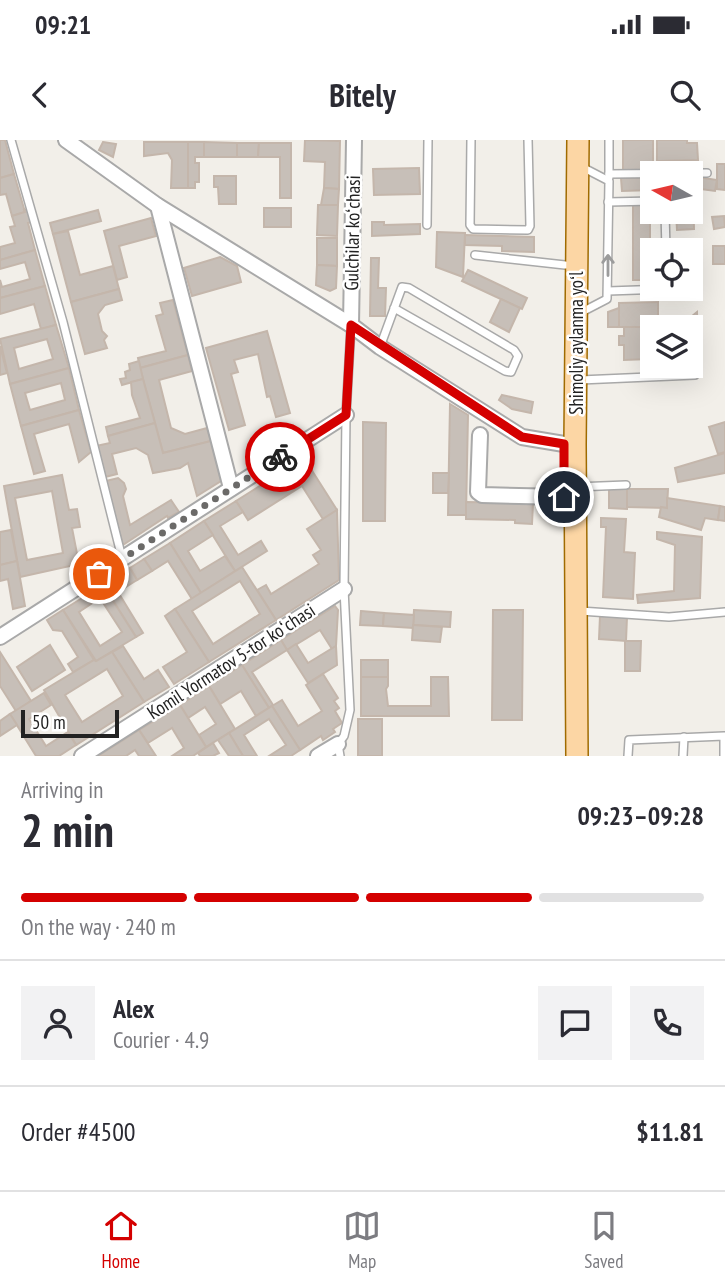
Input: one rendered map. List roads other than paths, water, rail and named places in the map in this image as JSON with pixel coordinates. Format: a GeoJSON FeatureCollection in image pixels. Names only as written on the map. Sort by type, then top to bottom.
{"type":"FeatureCollection","features":[{"type":"Feature","properties":{"kind":"main road","name":"Shimoliy aylanma yoʻl"},"geometry":{"type":"LineString","coordinates":[[563,756],[570,492],[576,380],[571,164],[565,140]]}},
{"type":"Feature","properties":{"kind":"main road","name":"Shimoliy aylanma yoʻl"},"geometry":{"type":"LineString","coordinates":[[570,492],[564,444],[565,265],[571,164],[578,140]]}},
{"type":"Feature","properties":{"kind":"main road","name":"Shimoliy aylanma yoʻl"},"geometry":{"type":"LineString","coordinates":[[570,567],[576,611],[577,756]]}},
{"type":"Feature","properties":{"kind":"street"},"geometry":{"type":"LineString","coordinates":[[66,140],[158,206],[351,325],[522,437],[564,444]]}},
{"type":"Feature","properties":{"kind":"street","name":"Gulchilar koʻchasi"},"geometry":{"type":"LineString","coordinates":[[351,325],[354,140]]}},
{"type":"Feature","properties":{"kind":"street"},"geometry":{"type":"LineString","coordinates":[[158,206],[232,488]]}},
{"type":"Feature","properties":{"kind":"street"},"geometry":{"type":"LineString","coordinates":[[0,637],[346,415]]}},
{"type":"Feature","properties":{"kind":"street"},"geometry":{"type":"LineString","coordinates":[[480,435],[478,492],[482,495],[570,492]]}},
{"type":"Feature","properties":{"kind":"street","name":"Komil Yormatov 5-tor koʻchasi"},"geometry":{"type":"LineString","coordinates":[[82,756],[344,589]]}},
{"type":"Feature","properties":{"kind":"street"},"geometry":{"type":"LineString","coordinates":[[318,756],[339,750]]}},
{"type":"Feature","properties":{"kind":"lane"},"geometry":{"type":"LineString","coordinates":[[11,140],[63,322],[122,559]]}},
{"type":"Feature","properties":{"kind":"lane"},"geometry":{"type":"LineString","coordinates":[[427,225],[428,140]]}},
{"type":"Feature","properties":{"kind":"lane"},"geometry":{"type":"LineString","coordinates":[[471,140],[470,225],[473,229],[528,230],[528,140]]}},
{"type":"Feature","properties":{"kind":"lane"},"geometry":{"type":"LineString","coordinates":[[576,315],[607,299],[609,140]]}},
{"type":"Feature","properties":{"kind":"lane"},"geometry":{"type":"LineString","coordinates":[[571,164],[609,178],[707,173]]}},
{"type":"Feature","properties":{"kind":"lane"},"geometry":{"type":"LineString","coordinates":[[608,202],[640,201]]}},
{"type":"Feature","properties":{"kind":"lane"},"geometry":{"type":"LineString","coordinates":[[475,255],[565,265]]}},
{"type":"Feature","properties":{"kind":"lane"},"geometry":{"type":"LineString","coordinates":[[380,346],[394,308],[402,288],[409,288],[514,350],[518,356],[512,372],[505,371],[394,308]]}},
{"type":"Feature","properties":{"kind":"lane"},"geometry":{"type":"LineString","coordinates":[[608,291],[640,290]]}},
{"type":"Feature","properties":{"kind":"lane"},"geometry":{"type":"LineString","coordinates":[[339,750],[349,710],[344,589],[346,415],[351,325]]}},
{"type":"Feature","properties":{"kind":"lane"},"geometry":{"type":"LineString","coordinates":[[576,380],[640,377]]}},
{"type":"Feature","properties":{"kind":"lane"},"geometry":{"type":"LineString","coordinates":[[570,492],[626,485]]}},
{"type":"Feature","properties":{"kind":"lane"},"geometry":{"type":"LineString","coordinates":[[576,611],[669,617],[725,612]]}},
{"type":"Feature","properties":{"kind":"lane"},"geometry":{"type":"LineString","coordinates":[[628,756],[629,740],[724,736],[724,756]]}},
{"type":"Feature","properties":{"kind":"lane"},"geometry":{"type":"LineString","coordinates":[[683,756],[684,737]]}}]}
